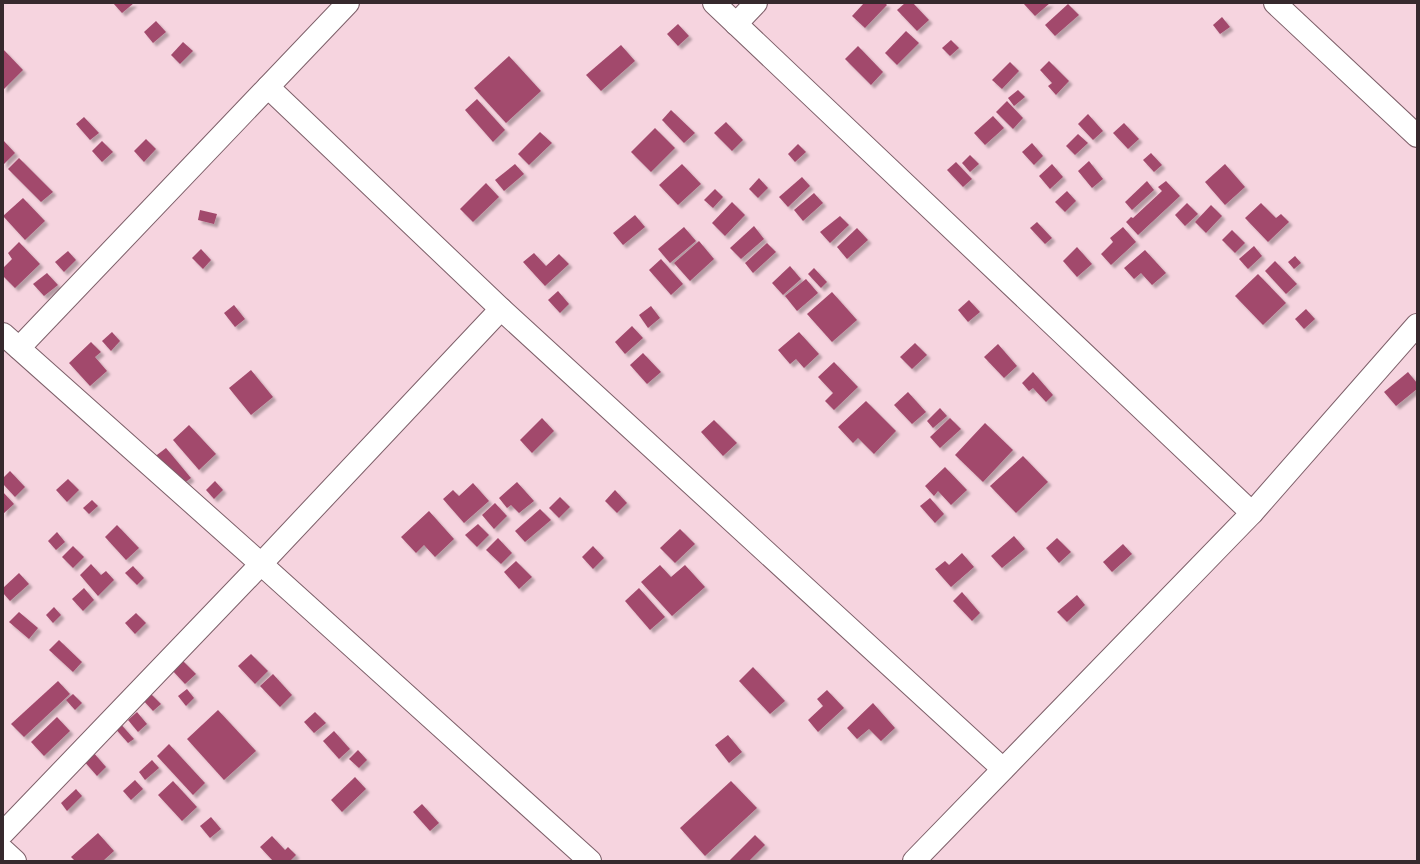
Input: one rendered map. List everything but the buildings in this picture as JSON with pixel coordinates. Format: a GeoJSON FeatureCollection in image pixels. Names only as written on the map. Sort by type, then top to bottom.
{"type":"FeatureCollection","features":[{"type":"Feature","properties":{"kind":"street"},"geometry":{"type":"LineString","coordinates":[[19,348],[348,3]]}},
{"type":"Feature","properties":{"kind":"street"},"geometry":{"type":"LineString","coordinates":[[714,3],[1252,513]]}},
{"type":"Feature","properties":{"kind":"street"},"geometry":{"type":"LineString","coordinates":[[736,24],[756,3]]}},
{"type":"Feature","properties":{"kind":"street"},"geometry":{"type":"LineString","coordinates":[[1275,3],[1417,136]]}},
{"type":"Feature","properties":{"kind":"street"},"geometry":{"type":"LineString","coordinates":[[268,87],[501,309],[1003,769]]}},
{"type":"Feature","properties":{"kind":"street"},"geometry":{"type":"LineString","coordinates":[[3,833],[261,564],[501,309]]}},
{"type":"Feature","properties":{"kind":"street"},"geometry":{"type":"LineString","coordinates":[[914,861],[1252,513],[1417,325]]}},
{"type":"Feature","properties":{"kind":"street"},"geometry":{"type":"LineString","coordinates":[[3,334],[261,564],[590,861]]}},
{"type":"Feature","properties":{"kind":"street"},"geometry":{"type":"LineString","coordinates":[[3,850],[15,861]]}}]}
